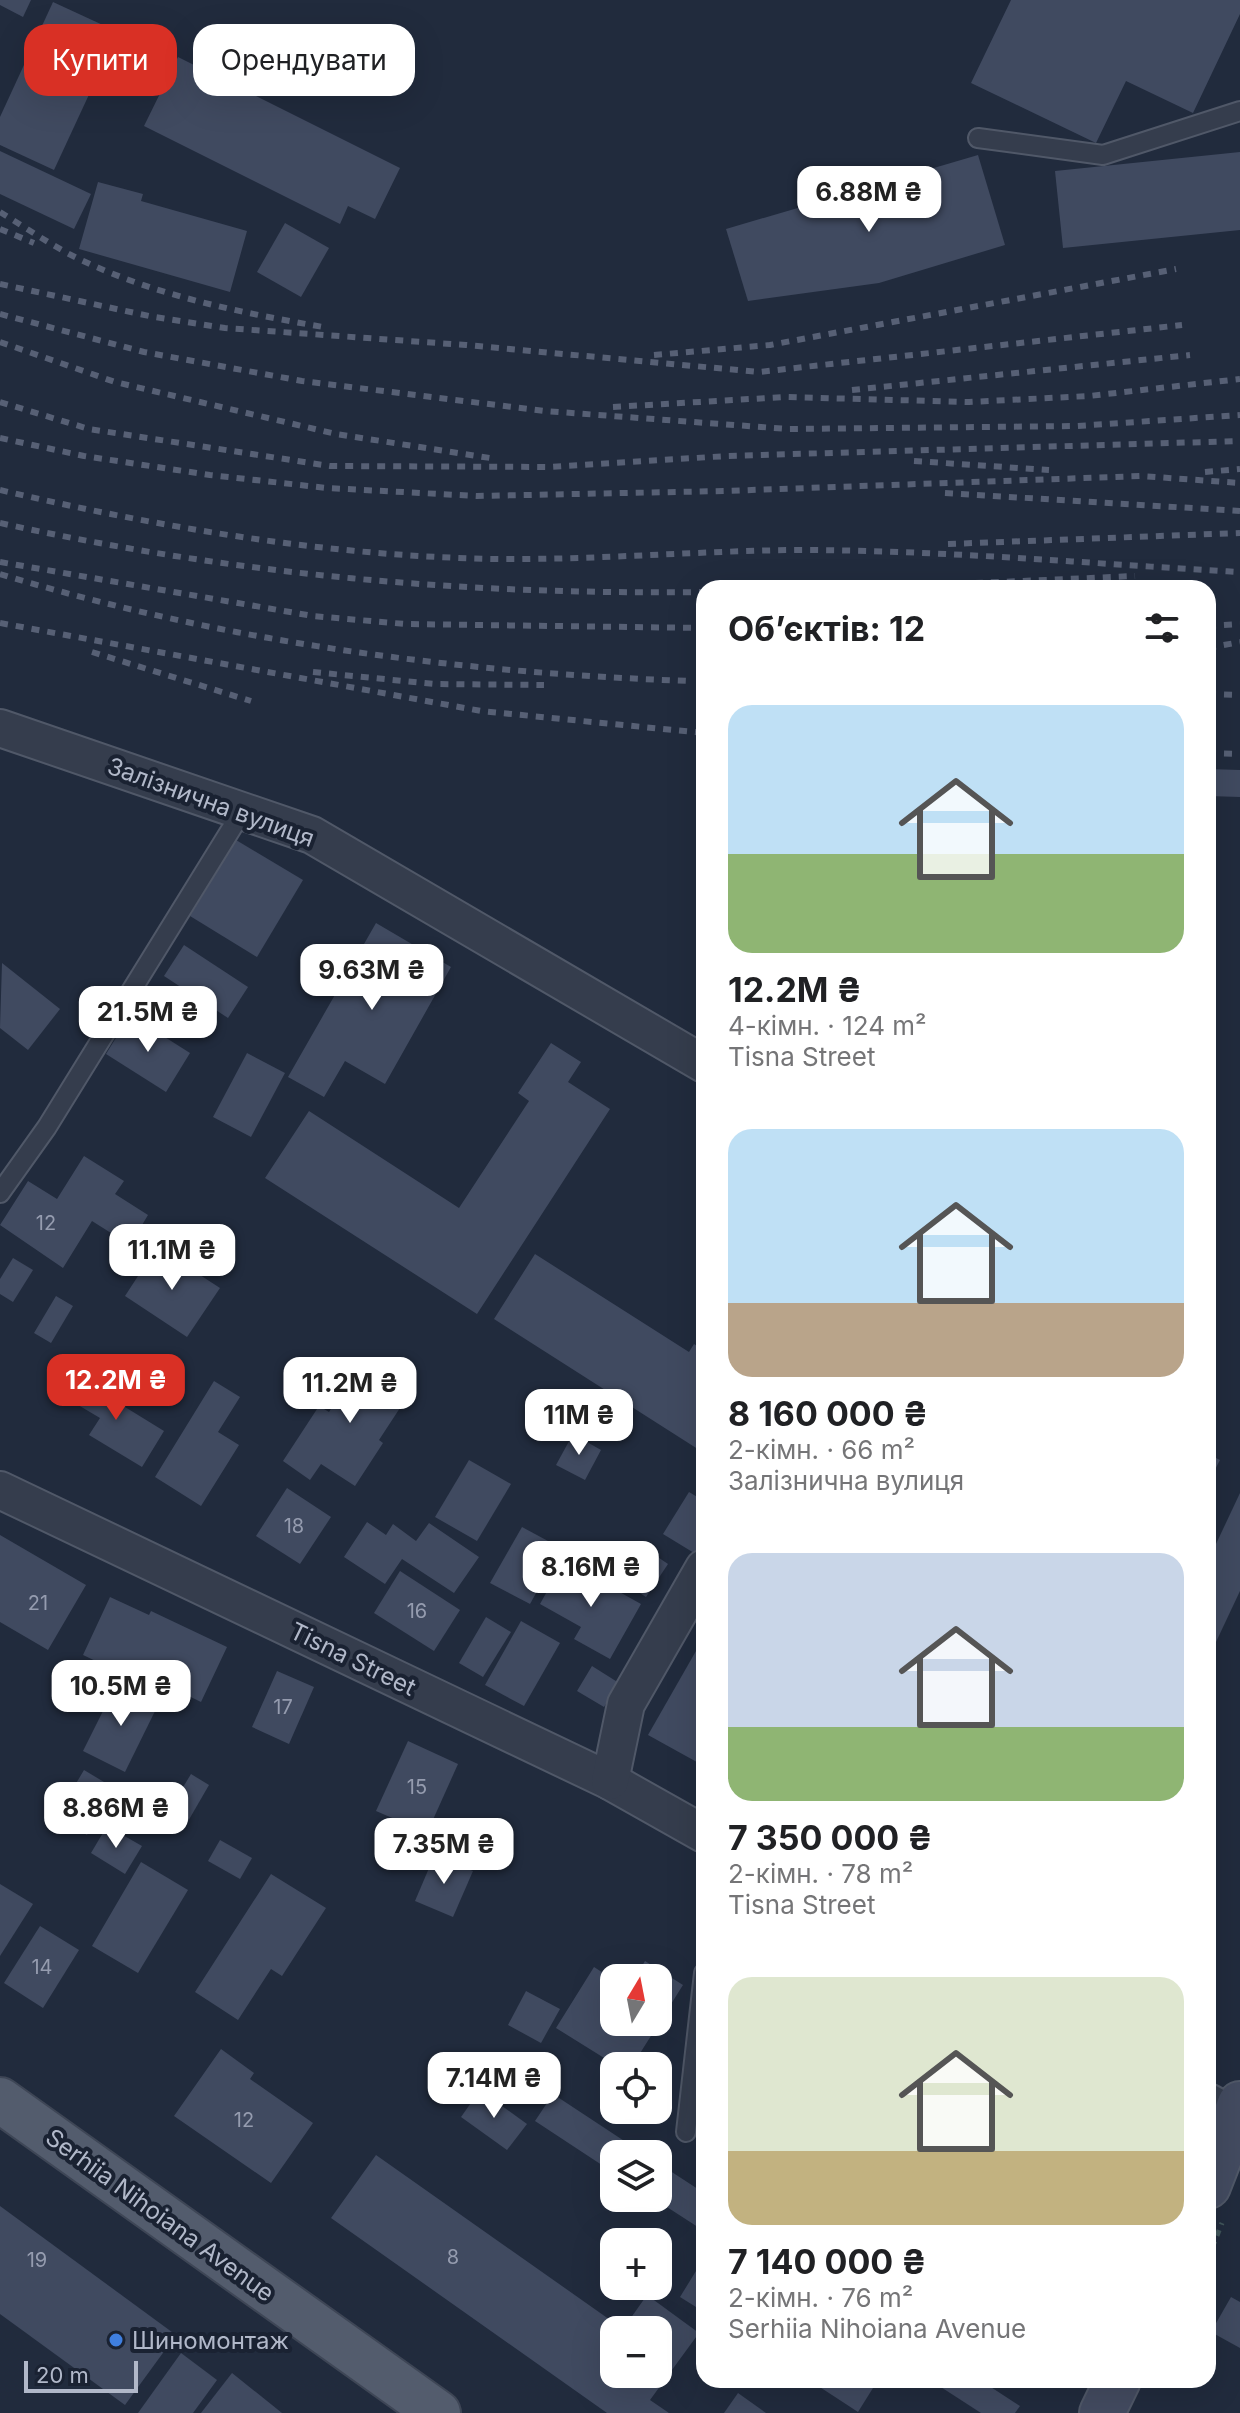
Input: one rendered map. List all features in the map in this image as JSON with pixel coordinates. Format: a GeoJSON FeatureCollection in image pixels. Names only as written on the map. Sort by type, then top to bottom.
{"type":"FeatureCollection","features":[{"type":"Feature","properties":{"kind":"main road","name":"Serhiia Nihoiana Avenue"},"geometry":{"type":"LineString","coordinates":[[0,2100],[438,2413]]}},
{"type":"Feature","properties":{"kind":"main road"},"geometry":{"type":"LineString","coordinates":[[1216,2155],[1228,2108]]}},
{"type":"Feature","properties":{"kind":"main road"},"geometry":{"type":"LineString","coordinates":[[1102,2413],[1114,2388]]}},
{"type":"Feature","properties":{"kind":"street","name":"Залізнична вулиця"},"geometry":{"type":"LineString","coordinates":[[0,728],[312,835],[696,1059]]}},
{"type":"Feature","properties":{"kind":"street","name":"Tisna Street"},"geometry":{"type":"LineString","coordinates":[[0,1490],[610,1781],[696,1829]]}},
{"type":"Feature","properties":{"kind":"street"},"geometry":{"type":"LineString","coordinates":[[610,1781],[626,1704],[696,1582]]}},
{"type":"Feature","properties":{"kind":"lane"},"geometry":{"type":"LineString","coordinates":[[978,138],[1103,155],[1240,111]]}},
{"type":"Feature","properties":{"kind":"lane"},"geometry":{"type":"LineString","coordinates":[[0,1193],[47,1127],[243,810]]}},
{"type":"Feature","properties":{"kind":"lane"},"geometry":{"type":"LineString","coordinates":[[686,2132],[696,2044]]}},
{"type":"Feature","properties":{"kind":"building"},"geometry":{"type":"Polygon","coordinates":[[[0,0],[31,0],[23,17],[0,5],[0,0]]]}},
{"type":"Feature","properties":{"kind":"building"},"geometry":{"type":"Polygon","coordinates":[[[1011,0],[1240,0],[1240,14],[1193,113],[1126,81],[1096,143],[971,83],[1011,0]]]}},
{"type":"Feature","properties":{"kind":"building"},"geometry":{"type":"Polygon","coordinates":[[[53,2],[101,24],[43,24],[53,2]]]}},
{"type":"Feature","properties":{"kind":"building"},"geometry":{"type":"Polygon","coordinates":[[[177,59],[193,64],[193,96],[256,96],[400,168],[375,219],[348,206],[340,224],[144,126],[159,96],[177,96],[177,59]]]}},
{"type":"Feature","properties":{"kind":"building"},"geometry":{"type":"Polygon","coordinates":[[[24,65],[24,96],[88,96],[54,170],[0,145],[0,117],[24,65]]]}},
{"type":"Feature","properties":{"kind":"building"},"geometry":{"type":"Polygon","coordinates":[[[0,151],[91,194],[74,229],[0,194],[0,151]]]}},
{"type":"Feature","properties":{"kind":"building"},"geometry":{"type":"Polygon","coordinates":[[[1240,152],[1240,230],[1063,248],[1055,171],[1240,152]]]}},
{"type":"Feature","properties":{"kind":"building"},"geometry":{"type":"Polygon","coordinates":[[[978,155],[1005,245],[879,283],[748,301],[726,229],[978,155]]]}},
{"type":"Feature","properties":{"kind":"building"},"geometry":{"type":"Polygon","coordinates":[[[98,182],[143,194],[141,201],[247,231],[230,292],[79,249],[98,182]]]}},
{"type":"Feature","properties":{"kind":"building"},"geometry":{"type":"Polygon","coordinates":[[[285,223],[329,248],[301,297],[257,272],[285,223]]]}},
{"type":"Feature","properties":{"kind":"building"},"geometry":{"type":"Polygon","coordinates":[[[1216,769],[1240,770],[1240,797],[1216,796],[1216,769]]]}},
{"type":"Feature","properties":{"kind":"building"},"geometry":{"type":"Polygon","coordinates":[[[236,840],[303,880],[257,957],[190,916],[236,840]]]}},
{"type":"Feature","properties":{"kind":"building"},"geometry":{"type":"Polygon","coordinates":[[[376,923],[451,967],[385,1084],[345,1061],[324,1097],[288,1077],[376,923]]]}},
{"type":"Feature","properties":{"kind":"building"},"geometry":{"type":"Polygon","coordinates":[[[184,945],[248,987],[228,1018],[164,976],[184,945]]]}},
{"type":"Feature","properties":{"kind":"building"},"geometry":{"type":"Polygon","coordinates":[[[2,963],[60,1009],[28,1050],[0,1028],[2,963]]]}},
{"type":"Feature","properties":{"kind":"building"},"geometry":{"type":"Polygon","coordinates":[[[130,1015],[190,1053],[166,1092],[106,1054],[130,1015]]]}},
{"type":"Feature","properties":{"kind":"building"},"geometry":{"type":"Polygon","coordinates":[[[551,1043],[581,1062],[568,1082],[610,1109],[477,1314],[265,1178],[309,1111],[459,1208],[529,1101],[518,1093],[551,1043]]]}},
{"type":"Feature","properties":{"kind":"building"},"geometry":{"type":"Polygon","coordinates":[[[247,1053],[285,1073],[251,1137],[213,1117],[247,1053]]]}},
{"type":"Feature","properties":{"kind":"building"},"geometry":{"type":"Polygon","coordinates":[[[84,1156],[124,1181],[115,1194],[148,1215],[130,1245],[92,1221],[63,1268],[0,1225],[28,1181],[57,1199],[84,1156]]]}},
{"type":"Feature","properties":{"kind":"building"},"geometry":{"type":"Polygon","coordinates":[[[157,1247],[220,1288],[187,1337],[125,1296],[157,1247]]]}},
{"type":"Feature","properties":{"kind":"building"},"geometry":{"type":"Polygon","coordinates":[[[535,1254],[689,1352],[694,1344],[696,1448],[494,1319],[535,1254]]]}},
{"type":"Feature","properties":{"kind":"building"},"geometry":{"type":"Polygon","coordinates":[[[13,1258],[33,1270],[13,1302],[0,1294],[0,1279],[13,1258]]]}},
{"type":"Feature","properties":{"kind":"building"},"geometry":{"type":"Polygon","coordinates":[[[56,1296],[73,1306],[51,1343],[34,1333],[56,1296]]]}},
{"type":"Feature","properties":{"kind":"building"},"geometry":{"type":"Polygon","coordinates":[[[365,1357],[413,1388],[379,1440],[383,1443],[355,1486],[321,1464],[310,1480],[283,1461],[319,1406],[329,1412],[365,1357]]]}},
{"type":"Feature","properties":{"kind":"building"},"geometry":{"type":"Polygon","coordinates":[[[83,1374],[128,1402],[125,1407],[164,1431],[142,1467],[89,1435],[100,1418],[68,1399],[83,1374]]]}},
{"type":"Feature","properties":{"kind":"building"},"geometry":{"type":"Polygon","coordinates":[[[214,1381],[240,1397],[218,1432],[239,1445],[201,1506],[155,1477],[214,1381]]]}},
{"type":"Feature","properties":{"kind":"building"},"geometry":{"type":"Polygon","coordinates":[[[573,1434],[601,1450],[585,1480],[556,1465],[573,1434]]]}},
{"type":"Feature","properties":{"kind":"building"},"geometry":{"type":"Polygon","coordinates":[[[469,1460],[511,1484],[477,1541],[435,1517],[469,1460]]]}},
{"type":"Feature","properties":{"kind":"building"},"geometry":{"type":"Polygon","coordinates":[[[287,1488],[331,1517],[300,1564],[256,1536],[287,1488]]]}},
{"type":"Feature","properties":{"kind":"building"},"geometry":{"type":"Polygon","coordinates":[[[689,1492],[696,1496],[696,1554],[663,1534],[689,1492]]]}},
{"type":"Feature","properties":{"kind":"building"},"geometry":{"type":"Polygon","coordinates":[[[1240,1493],[1240,1591],[1216,1642],[1216,1544],[1240,1493]]]}},
{"type":"Feature","properties":{"kind":"building"},"geometry":{"type":"Polygon","coordinates":[[[367,1522],[386,1535],[393,1524],[416,1541],[429,1523],[479,1557],[454,1593],[402,1559],[385,1584],[344,1557],[367,1522]]]}},
{"type":"Feature","properties":{"kind":"building"},"geometry":{"type":"Polygon","coordinates":[[[522,1527],[561,1548],[530,1604],[490,1583],[522,1527]]]}},
{"type":"Feature","properties":{"kind":"building"},"geometry":{"type":"Polygon","coordinates":[[[0,1535],[86,1585],[48,1650],[0,1622],[0,1535]]]}},
{"type":"Feature","properties":{"kind":"building"},"geometry":{"type":"Polygon","coordinates":[[[634,1541],[668,1564],[646,1597],[612,1575],[634,1541]]]}},
{"type":"Feature","properties":{"kind":"building"},"geometry":{"type":"Polygon","coordinates":[[[564,1561],[641,1604],[610,1659],[574,1639],[581,1627],[540,1604],[564,1561]]]}},
{"type":"Feature","properties":{"kind":"building"},"geometry":{"type":"Polygon","coordinates":[[[400,1571],[460,1610],[434,1651],[374,1613],[400,1571]]]}},
{"type":"Feature","properties":{"kind":"building"},"geometry":{"type":"Polygon","coordinates":[[[110,1597],[149,1615],[151,1611],[227,1647],[201,1702],[125,1665],[121,1673],[83,1655],[110,1597]]]}},
{"type":"Feature","properties":{"kind":"building"},"geometry":{"type":"Polygon","coordinates":[[[486,1617],[511,1632],[483,1677],[459,1663],[486,1617]]]}},
{"type":"Feature","properties":{"kind":"building"},"geometry":{"type":"Polygon","coordinates":[[[521,1621],[560,1643],[524,1706],[485,1685],[521,1621]]]}},
{"type":"Feature","properties":{"kind":"building"},"geometry":{"type":"Polygon","coordinates":[[[696,1651],[696,1762],[648,1735],[696,1651]]]}},
{"type":"Feature","properties":{"kind":"building"},"geometry":{"type":"Polygon","coordinates":[[[592,1666],[619,1683],[604,1707],[577,1691],[592,1666]]]}},
{"type":"Feature","properties":{"kind":"building"},"geometry":{"type":"Polygon","coordinates":[[[277,1671],[314,1687],[289,1744],[252,1727],[277,1671]]]}},
{"type":"Feature","properties":{"kind":"building"},"geometry":{"type":"Polygon","coordinates":[[[116,1685],[158,1705],[125,1772],[83,1751],[116,1685]]]}},
{"type":"Feature","properties":{"kind":"building"},"geometry":{"type":"Polygon","coordinates":[[[408,1741],[458,1764],[427,1833],[376,1811],[408,1741]]]}},
{"type":"Feature","properties":{"kind":"building"},"geometry":{"type":"Polygon","coordinates":[[[84,1770],[114,1788],[87,1835],[56,1817],[84,1770]]]}},
{"type":"Feature","properties":{"kind":"building"},"geometry":{"type":"Polygon","coordinates":[[[191,1774],[209,1785],[187,1823],[168,1812],[191,1774]]]}},
{"type":"Feature","properties":{"kind":"building"},"geometry":{"type":"Polygon","coordinates":[[[107,1826],[142,1846],[125,1874],[91,1853],[107,1826]]]}},
{"type":"Feature","properties":{"kind":"building"},"geometry":{"type":"Polygon","coordinates":[[[220,1840],[252,1858],[240,1879],[208,1861],[220,1840]]]}},
{"type":"Feature","properties":{"kind":"building"},"geometry":{"type":"Polygon","coordinates":[[[435,1854],[473,1871],[453,1917],[415,1901],[435,1854]]]}},
{"type":"Feature","properties":{"kind":"building"},"geometry":{"type":"Polygon","coordinates":[[[141,1862],[188,1890],[138,1973],[92,1946],[141,1862]]]}},
{"type":"Feature","properties":{"kind":"building"},"geometry":{"type":"Polygon","coordinates":[[[271,1874],[326,1908],[282,1976],[271,1969],[238,2020],[195,1992],[271,1874]]]}},
{"type":"Feature","properties":{"kind":"building"},"geometry":{"type":"Polygon","coordinates":[[[0,1884],[33,1904],[0,1956],[0,1884]]]}},
{"type":"Feature","properties":{"kind":"building"},"geometry":{"type":"Polygon","coordinates":[[[40,1926],[79,1950],[43,2008],[4,1983],[40,1926]]]}},
{"type":"Feature","properties":{"kind":"building"},"geometry":{"type":"Polygon","coordinates":[[[594,1967],[600,1971],[600,2036],[651,2036],[641,2052],[600,2052],[600,2055],[556,2028],[594,1967]]]}},
{"type":"Feature","properties":{"kind":"building"},"geometry":{"type":"Polygon","coordinates":[[[672,1978],[683,1985],[672,2002],[672,1978]]]}},
{"type":"Feature","properties":{"kind":"building"},"geometry":{"type":"Polygon","coordinates":[[[526,1991],[560,2009],[541,2043],[508,2025],[526,1991]]]}},
{"type":"Feature","properties":{"kind":"building"},"geometry":{"type":"Polygon","coordinates":[[[221,2049],[254,2073],[250,2079],[313,2123],[271,2183],[174,2116],[221,2049]]]}},
{"type":"Feature","properties":{"kind":"building"},"geometry":{"type":"Polygon","coordinates":[[[480,2090],[527,2124],[507,2150],[461,2117],[480,2090]]]}},
{"type":"Feature","properties":{"kind":"building"},"geometry":{"type":"Polygon","coordinates":[[[553,2094],[623,2140],[600,2140],[600,2164],[535,2121],[553,2094]]]}},
{"type":"Feature","properties":{"kind":"building"},"geometry":{"type":"Polygon","coordinates":[[[376,2155],[605,2316],[600,2316],[600,2388],[659,2388],[650,2400],[669,2413],[607,2413],[331,2218],[376,2155]]]}},
{"type":"Feature","properties":{"kind":"building"},"geometry":{"type":"Polygon","coordinates":[[[672,2172],[696,2188],[696,2226],[672,2210],[672,2172]]]}},
{"type":"Feature","properties":{"kind":"building"},"geometry":{"type":"Polygon","coordinates":[[[0,2206],[176,2335],[125,2405],[0,2314],[0,2206]]]}},
{"type":"Feature","properties":{"kind":"building"},"geometry":{"type":"Polygon","coordinates":[[[696,2271],[696,2307],[680,2297],[696,2271]]]}},
{"type":"Feature","properties":{"kind":"building"},"geometry":{"type":"Polygon","coordinates":[[[1231,2297],[1240,2302],[1240,2348],[1216,2335],[1216,2323],[1231,2297]]]}},
{"type":"Feature","properties":{"kind":"building"},"geometry":{"type":"Polygon","coordinates":[[[643,2300],[654,2300],[696,2331],[696,2337],[672,2370],[672,2316],[632,2316],[643,2300]]]}},
{"type":"Feature","properties":{"kind":"building"},"geometry":{"type":"Polygon","coordinates":[[[181,2353],[217,2380],[193,2413],[138,2413],[181,2353]]]}},
{"type":"Feature","properties":{"kind":"building"},"geometry":{"type":"Polygon","coordinates":[[[232,2373],[282,2413],[201,2413],[232,2373]]]}},
{"type":"Feature","properties":{"kind":"building"},"geometry":{"type":"Polygon","coordinates":[[[821,2388],[873,2388],[858,2412],[821,2388]]]}},
{"type":"Feature","properties":{"kind":"building"},"geometry":{"type":"Polygon","coordinates":[[[942,2388],[992,2388],[1020,2406],[1015,2413],[981,2413],[942,2388]]]}},
{"type":"Feature","properties":{"kind":"building"},"geometry":{"type":"Polygon","coordinates":[[[738,2393],[766,2413],[724,2413],[738,2393]]]}},
{"type":"Feature","properties":{"kind":"railway"},"geometry":{"type":"LineString","coordinates":[[0,212],[69,254],[130,280],[225,308],[323,327]]}},
{"type":"Feature","properties":{"kind":"railway"},"geometry":{"type":"LineString","coordinates":[[0,229],[34,243]]}},
{"type":"Feature","properties":{"kind":"railway"},"geometry":{"type":"LineString","coordinates":[[654,355],[770,345],[1176,269]]}},
{"type":"Feature","properties":{"kind":"railway"},"geometry":{"type":"LineString","coordinates":[[0,284],[149,316],[225,328],[466,345],[759,372],[1182,325]]}},
{"type":"Feature","properties":{"kind":"railway"},"geometry":{"type":"LineString","coordinates":[[0,314],[144,352],[302,381],[545,411],[788,429],[1077,426],[1240,415]]}},
{"type":"Feature","properties":{"kind":"railway"},"geometry":{"type":"LineString","coordinates":[[0,342],[115,382],[336,434],[490,458]]}},
{"type":"Feature","properties":{"kind":"railway"},"geometry":{"type":"LineString","coordinates":[[852,390],[1190,355]]}},
{"type":"Feature","properties":{"kind":"railway"},"geometry":{"type":"LineString","coordinates":[[613,407],[785,397],[969,402],[1089,396],[1240,379]]}},
{"type":"Feature","properties":{"kind":"railway"},"geometry":{"type":"LineString","coordinates":[[0,402],[89,429],[330,466],[550,467],[727,456],[1240,441]]}},
{"type":"Feature","properties":{"kind":"railway"},"geometry":{"type":"LineString","coordinates":[[0,438],[84,456],[210,475],[327,488],[477,496],[724,491],[1141,476],[1240,483]]}},
{"type":"Feature","properties":{"kind":"railway"},"geometry":{"type":"LineString","coordinates":[[914,461],[1049,470]]}},
{"type":"Feature","properties":{"kind":"railway"},"geometry":{"type":"LineString","coordinates":[[1205,472],[1240,469]]}},
{"type":"Feature","properties":{"kind":"railway"},"geometry":{"type":"LineString","coordinates":[[0,490],[246,538],[432,557],[533,559],[796,550],[852,551],[1240,572]]}},
{"type":"Feature","properties":{"kind":"railway"},"geometry":{"type":"LineString","coordinates":[[945,493],[1240,511]]}},
{"type":"Feature","properties":{"kind":"railway"},"geometry":{"type":"LineString","coordinates":[[0,523],[176,556],[350,578],[525,590],[696,592]]}},
{"type":"Feature","properties":{"kind":"railway"},"geometry":{"type":"LineString","coordinates":[[948,544],[1240,533]]}},
{"type":"Feature","properties":{"kind":"railway"},"geometry":{"type":"LineString","coordinates":[[0,562],[313,616],[405,624],[696,628]]}},
{"type":"Feature","properties":{"kind":"railway"},"geometry":{"type":"LineString","coordinates":[[0,574],[170,618],[342,650],[516,670],[691,681]]}},
{"type":"Feature","properties":{"kind":"railway"},"geometry":{"type":"LineString","coordinates":[[1044,580],[1135,576]]}},
{"type":"Feature","properties":{"kind":"railway"},"geometry":{"type":"LineString","coordinates":[[0,623],[481,711],[696,732]]}},
{"type":"Feature","properties":{"kind":"railway"},"geometry":{"type":"LineString","coordinates":[[1216,626],[1240,624]]}},
{"type":"Feature","properties":{"kind":"railway"},"geometry":{"type":"LineString","coordinates":[[1216,646],[1240,642]]}},
{"type":"Feature","properties":{"kind":"railway"},"geometry":{"type":"LineString","coordinates":[[92,652],[251,701]]}},
{"type":"Feature","properties":{"kind":"railway"},"geometry":{"type":"LineString","coordinates":[[313,672],[434,684],[544,685]]}},
{"type":"Feature","properties":{"kind":"railway"},"geometry":{"type":"LineString","coordinates":[[1216,694],[1240,695]]}},
{"type":"Feature","properties":{"kind":"railway"},"geometry":{"type":"LineString","coordinates":[[1216,753],[1240,754]]}},
{"type":"Feature","properties":{"kind":"place","name":"Шиномонтаж"},"geometry":{"type":"Point","coordinates":[116,2340]}}]}
